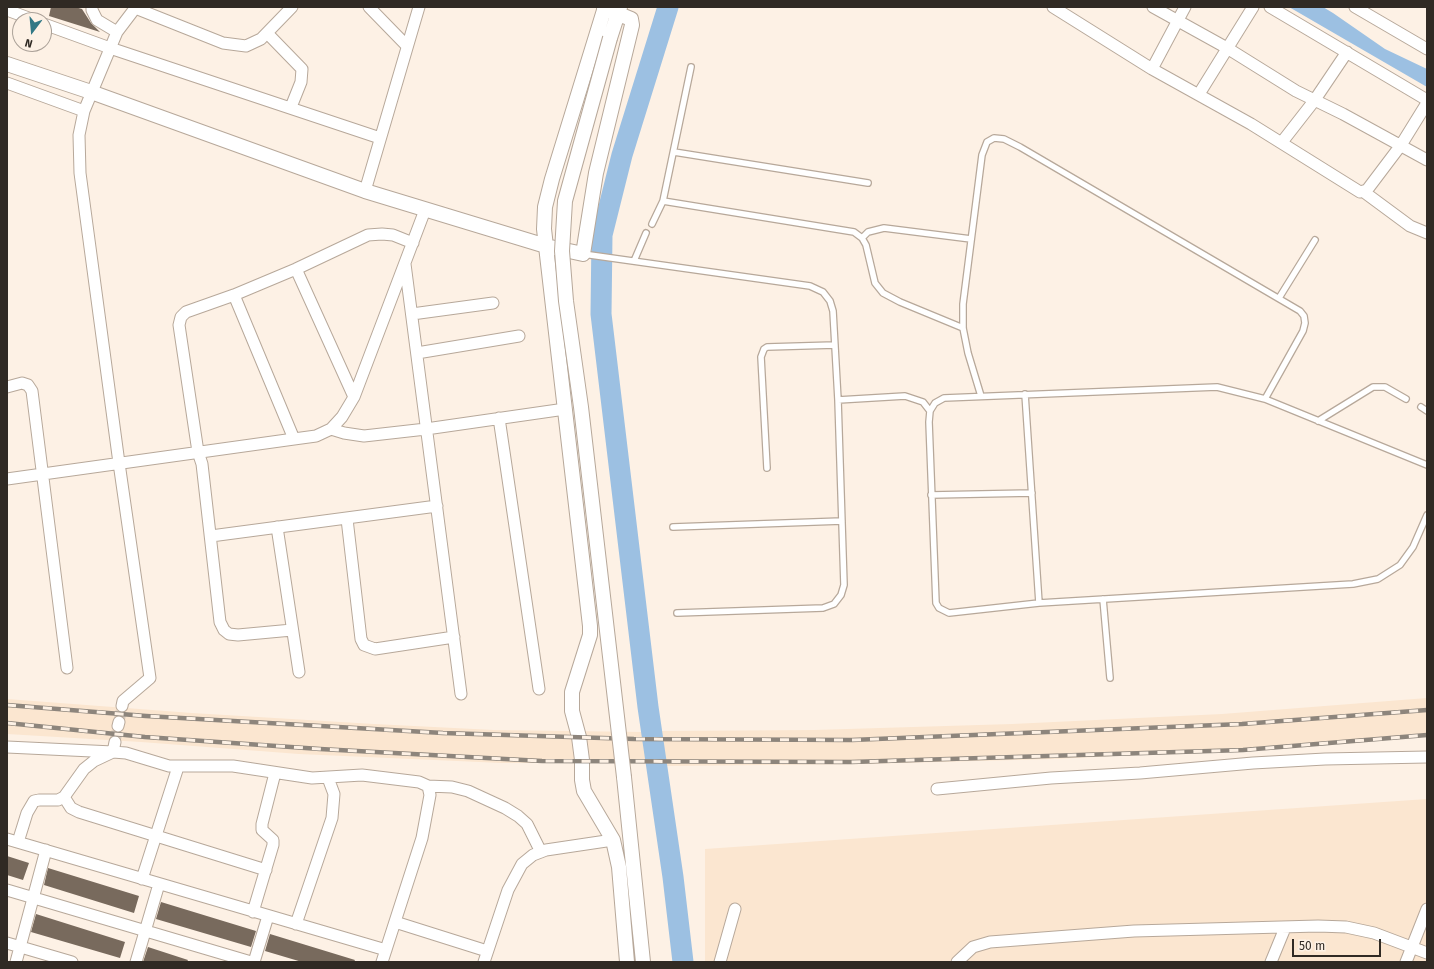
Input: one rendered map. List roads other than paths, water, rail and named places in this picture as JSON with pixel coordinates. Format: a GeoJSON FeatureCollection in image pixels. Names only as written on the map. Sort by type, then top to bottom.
{"type":"FeatureCollection","features":[{"type":"Feature","properties":{"kind":"street"},"geometry":{"type":"LineString","coordinates":[[92,7],[97,20],[117,32]]}},
{"type":"Feature","properties":{"kind":"street"},"geometry":{"type":"LineString","coordinates":[[122,706],[123,701],[150,678],[118,463],[80,173],[79,135],[84,111],[117,32],[135,8],[223,43],[246,46],[261,39],[292,7]]}},
{"type":"Feature","properties":{"kind":"street"},"geometry":{"type":"LineString","coordinates":[[369,7],[407,46]]}},
{"type":"Feature","properties":{"kind":"street"},"geometry":{"type":"LineString","coordinates":[[365,191],[419,7]]}},
{"type":"Feature","properties":{"kind":"street"},"geometry":{"type":"LineString","coordinates":[[7,64],[91,92],[365,191],[546,246],[588,255],[596,173],[631,34],[631,19],[619,10],[603,7],[545,207],[546,246],[590,626],[590,634],[572,692],[572,711],[579,737],[584,791],[613,840],[619,867],[627,962]]}},
{"type":"Feature","properties":{"kind":"street"},"geometry":{"type":"LineString","coordinates":[[1053,7],[1064,10],[1152,69],[1199,94],[1282,142],[1360,192],[1364,192],[1410,226],[1427,233]]}},
{"type":"Feature","properties":{"kind":"street"},"geometry":{"type":"LineString","coordinates":[[1153,7],[1227,48],[1296,91],[1427,160]]}},
{"type":"Feature","properties":{"kind":"street"},"geometry":{"type":"LineString","coordinates":[[1152,69],[1185,7]]}},
{"type":"Feature","properties":{"kind":"street"},"geometry":{"type":"LineString","coordinates":[[1199,94],[1253,7]]}},
{"type":"Feature","properties":{"kind":"street"},"geometry":{"type":"LineString","coordinates":[[1270,7],[1347,52],[1427,102],[1401,145],[1364,192]]}},
{"type":"Feature","properties":{"kind":"street"},"geometry":{"type":"LineString","coordinates":[[1355,7],[1427,49]]}},
{"type":"Feature","properties":{"kind":"street"},"geometry":{"type":"LineString","coordinates":[[619,10],[565,201],[562,251],[566,301],[582,415],[643,962]]}},
{"type":"Feature","properties":{"kind":"street"},"geometry":{"type":"LineString","coordinates":[[52,27],[110,48],[291,107],[380,138]]}},
{"type":"Feature","properties":{"kind":"street"},"geometry":{"type":"LineString","coordinates":[[267,33],[302,69],[301,82],[291,107]]}},
{"type":"Feature","properties":{"kind":"street"},"geometry":{"type":"LineString","coordinates":[[1282,142],[1314,101],[1347,52]]}},
{"type":"Feature","properties":{"kind":"street"},"geometry":{"type":"LineString","coordinates":[[7,83],[84,111]]}},
{"type":"Feature","properties":{"kind":"street"},"geometry":{"type":"LineString","coordinates":[[7,478],[316,436],[330,429],[342,417],[354,398],[425,210]]}},
{"type":"Feature","properties":{"kind":"street"},"geometry":{"type":"LineString","coordinates":[[292,630],[238,635],[229,634],[224,630],[220,622],[202,464],[198,452],[179,325],[181,317],[186,312],[234,295],[296,269],[368,235],[393,235],[413,243]]}},
{"type":"Feature","properties":{"kind":"street"},"geometry":{"type":"LineString","coordinates":[[405,264],[461,694]]}},
{"type":"Feature","properties":{"kind":"street"},"geometry":{"type":"LineString","coordinates":[[296,269],[354,398]]}},
{"type":"Feature","properties":{"kind":"street"},"geometry":{"type":"LineString","coordinates":[[234,295],[294,439]]}},
{"type":"Feature","properties":{"kind":"street"},"geometry":{"type":"LineString","coordinates":[[412,314],[493,304]]}},
{"type":"Feature","properties":{"kind":"street"},"geometry":{"type":"LineString","coordinates":[[417,353],[519,336]]}},
{"type":"Feature","properties":{"kind":"street"},"geometry":{"type":"LineString","coordinates":[[7,387],[22,383],[28,385],[32,392],[67,668]]}},
{"type":"Feature","properties":{"kind":"street"},"geometry":{"type":"LineString","coordinates":[[330,429],[364,436],[426,429],[565,409]]}},
{"type":"Feature","properties":{"kind":"street"},"geometry":{"type":"LineString","coordinates":[[499,418],[539,689]]}},
{"type":"Feature","properties":{"kind":"street"},"geometry":{"type":"LineString","coordinates":[[211,536],[437,506]]}},
{"type":"Feature","properties":{"kind":"street"},"geometry":{"type":"LineString","coordinates":[[347,519],[361,639],[364,645],[375,649],[454,637]]}},
{"type":"Feature","properties":{"kind":"street"},"geometry":{"type":"LineString","coordinates":[[278,528],[299,672]]}},
{"type":"Feature","properties":{"kind":"street"},"geometry":{"type":"LineString","coordinates":[[7,747],[114,747],[126,753],[169,766],[233,766],[306,778],[362,775],[420,782],[428,786],[452,787],[468,791],[505,808],[518,816],[526,824],[541,852]]}},
{"type":"Feature","properties":{"kind":"street"},"geometry":{"type":"LineString","coordinates":[[114,747],[84,769],[64,797],[58,800],[34,801],[12,840],[386,950]]}},
{"type":"Feature","properties":{"kind":"street"},"geometry":{"type":"LineString","coordinates":[[937,789],[1051,778],[1140,773],[1325,758],[1427,757]]}},
{"type":"Feature","properties":{"kind":"street"},"geometry":{"type":"LineString","coordinates":[[142,879],[178,767]]}},
{"type":"Feature","properties":{"kind":"street"},"geometry":{"type":"LineString","coordinates":[[253,912],[266,870],[273,840],[264,834],[262,824],[275,773]]}},
{"type":"Feature","properties":{"kind":"street"},"geometry":{"type":"LineString","coordinates":[[296,924],[332,818],[334,794],[328,778]]}},
{"type":"Feature","properties":{"kind":"street"},"geometry":{"type":"LineString","coordinates":[[382,962],[422,838],[430,795],[428,786]]}},
{"type":"Feature","properties":{"kind":"street"},"geometry":{"type":"LineString","coordinates":[[64,797],[71,808],[79,812],[156,838],[266,870]]}},
{"type":"Feature","properties":{"kind":"street"},"geometry":{"type":"LineString","coordinates":[[484,962],[508,890],[522,864],[533,855],[541,852],[613,840]]}},
{"type":"Feature","properties":{"kind":"street"},"geometry":{"type":"LineString","coordinates":[[16,962],[46,850]]}},
{"type":"Feature","properties":{"kind":"street"},"geometry":{"type":"LineString","coordinates":[[136,962],[159,884]]}},
{"type":"Feature","properties":{"kind":"street"},"geometry":{"type":"LineString","coordinates":[[7,890],[145,932],[251,962]]}},
{"type":"Feature","properties":{"kind":"street"},"geometry":{"type":"LineString","coordinates":[[720,962],[735,909]]}},
{"type":"Feature","properties":{"kind":"street"},"geometry":{"type":"LineString","coordinates":[[1406,962],[1427,909]]}},
{"type":"Feature","properties":{"kind":"street"},"geometry":{"type":"LineString","coordinates":[[254,962],[268,916]]}},
{"type":"Feature","properties":{"kind":"street"},"geometry":{"type":"LineString","coordinates":[[395,922],[487,951]]}},
{"type":"Feature","properties":{"kind":"street"},"geometry":{"type":"LineString","coordinates":[[957,962],[973,947],[990,942],[1134,932],[1318,926],[1346,927],[1374,933],[1427,953]]}},
{"type":"Feature","properties":{"kind":"street"},"geometry":{"type":"LineString","coordinates":[[1271,962],[1285,928]]}},
{"type":"Feature","properties":{"kind":"street"},"geometry":{"type":"LineString","coordinates":[[7,943],[72,962]]}},
{"type":"Feature","properties":{"kind":"lane"},"geometry":{"type":"LineString","coordinates":[[652,224],[663,201],[691,67]]}},
{"type":"Feature","properties":{"kind":"lane"},"geometry":{"type":"LineString","coordinates":[[981,396],[968,353],[963,328],[963,304],[984,147],[987,142],[994,138],[1004,139],[1020,146],[1279,298],[1300,312],[1304,316],[1305,323],[1303,331],[1265,399]]}},
{"type":"Feature","properties":{"kind":"lane"},"geometry":{"type":"LineString","coordinates":[[674,152],[868,183]]}},
{"type":"Feature","properties":{"kind":"lane"},"geometry":{"type":"LineString","coordinates":[[663,201],[854,232],[862,238],[866,245],[875,282],[883,293],[900,302],[963,328]]}},
{"type":"Feature","properties":{"kind":"lane"},"geometry":{"type":"LineString","coordinates":[[862,238],[868,232],[884,228],[971,239]]}},
{"type":"Feature","properties":{"kind":"lane"},"geometry":{"type":"LineString","coordinates":[[634,261],[646,233]]}},
{"type":"Feature","properties":{"kind":"lane"},"geometry":{"type":"LineString","coordinates":[[1279,298],[1315,240]]}},
{"type":"Feature","properties":{"kind":"lane"},"geometry":{"type":"LineString","coordinates":[[588,255],[810,286],[823,292],[830,301],[833,311],[838,400],[844,585],[841,595],[834,604],[818,609],[677,613]]}},
{"type":"Feature","properties":{"kind":"lane"},"geometry":{"type":"LineString","coordinates":[[767,468],[761,357],[764,349],[767,347],[835,345]]}},
{"type":"Feature","properties":{"kind":"lane"},"geometry":{"type":"LineString","coordinates":[[1427,465],[1265,399],[1217,387],[944,398],[935,403],[930,411],[931,496],[936,603],[939,608],[950,613],[1039,603],[1353,584],[1378,579],[1400,565],[1413,547],[1427,515]]}},
{"type":"Feature","properties":{"kind":"lane"},"geometry":{"type":"LineString","coordinates":[[1318,421],[1373,387],[1385,387],[1406,398]]}},
{"type":"Feature","properties":{"kind":"lane"},"geometry":{"type":"LineString","coordinates":[[1025,394],[1039,603]]}},
{"type":"Feature","properties":{"kind":"lane"},"geometry":{"type":"LineString","coordinates":[[838,400],[905,396],[923,402],[930,411]]}},
{"type":"Feature","properties":{"kind":"lane"},"geometry":{"type":"LineString","coordinates":[[1421,408],[1427,411]]}},
{"type":"Feature","properties":{"kind":"lane"},"geometry":{"type":"LineString","coordinates":[[931,496],[1032,494]]}},
{"type":"Feature","properties":{"kind":"lane"},"geometry":{"type":"LineString","coordinates":[[673,527],[842,521]]}},
{"type":"Feature","properties":{"kind":"lane"},"geometry":{"type":"LineString","coordinates":[[1103,599],[1110,678]]}},
{"type":"Feature","properties":{"kind":"water"},"geometry":{"type":"Polygon","coordinates":[[[1289,7],[1323,7],[1385,49],[1427,69],[1427,87],[1289,7]]]}},
{"type":"Feature","properties":{"kind":"waterway"},"geometry":{"type":"LineString","coordinates":[[668,7],[622,155],[602,235],[601,314],[648,707],[673,877],[683,962]]}},
{"type":"Feature","properties":{"kind":"tunnel"},"geometry":{"type":"LineString","coordinates":[[119,722],[122,706]]}},
{"type":"Feature","properties":{"kind":"tunnel"},"geometry":{"type":"LineString","coordinates":[[115,742],[118,726]]}},
{"type":"Feature","properties":{"kind":"railway"},"geometry":{"type":"LineString","coordinates":[[7,705],[146,716],[443,733],[634,739],[852,740],[1242,724],[1427,710]]}},
{"type":"Feature","properties":{"kind":"railway"},"geometry":{"type":"LineString","coordinates":[[7,723],[145,737],[320,749],[542,761],[851,762],[1243,750],[1427,735]]}}]}
